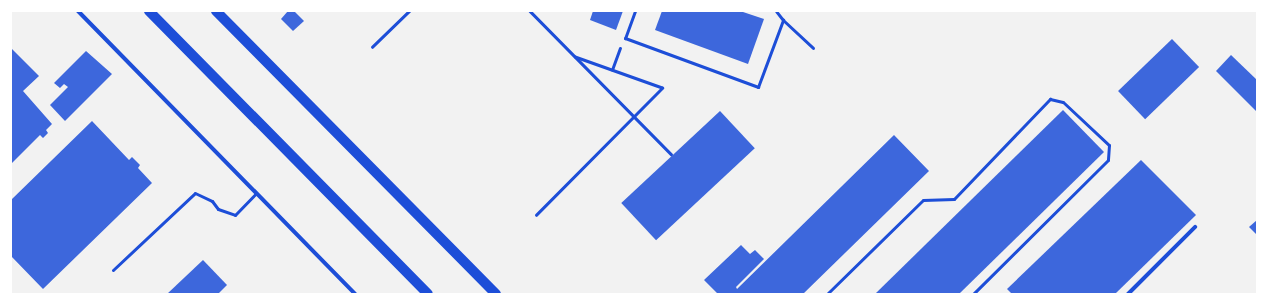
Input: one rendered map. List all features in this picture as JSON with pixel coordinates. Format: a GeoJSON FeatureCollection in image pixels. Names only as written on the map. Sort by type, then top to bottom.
{"type":"FeatureCollection","features":[{"type":"Feature","properties":{"kind":"main road"},"geometry":{"type":"LineString","coordinates":[[149,11],[428,294]]}},
{"type":"Feature","properties":{"kind":"main road"},"geometry":{"type":"LineString","coordinates":[[216,11],[496,294]]}},
{"type":"Feature","properties":{"kind":"street"},"geometry":{"type":"LineString","coordinates":[[78,11],[355,294]]}},
{"type":"Feature","properties":{"kind":"street"},"geometry":{"type":"LineString","coordinates":[[1128,294],[1195,227]]}},
{"type":"Feature","properties":{"kind":"lane"},"geometry":{"type":"LineString","coordinates":[[635,11],[625,38],[758,87],[783,20]]}},
{"type":"Feature","properties":{"kind":"lane"},"geometry":{"type":"LineString","coordinates":[[776,11],[783,20],[813,48]]}},
{"type":"Feature","properties":{"kind":"lane"},"geometry":{"type":"LineString","coordinates":[[827,294],[924,200],[954,199],[1050,100],[1063,102],[1109,145],[1108,160],[973,294]]}},
{"type":"Feature","properties":{"kind":"lane"},"geometry":{"type":"LineString","coordinates":[[113,270],[195,193],[212,200],[218,209],[235,215],[256,193]]}},
{"type":"Feature","properties":{"kind":"path"},"geometry":{"type":"LineString","coordinates":[[372,47],[409,11]]}},
{"type":"Feature","properties":{"kind":"path"},"geometry":{"type":"LineString","coordinates":[[530,11],[671,154]]}},
{"type":"Feature","properties":{"kind":"path"},"geometry":{"type":"LineString","coordinates":[[612,70],[622,41]]}},
{"type":"Feature","properties":{"kind":"path"},"geometry":{"type":"LineString","coordinates":[[536,215],[634,118],[662,88],[575,57]]}},
{"type":"Feature","properties":{"kind":"building"},"geometry":{"type":"Polygon","coordinates":[[[288,11],[294,11],[304,21],[293,31],[281,19],[288,11]]]}},
{"type":"Feature","properties":{"kind":"building"},"geometry":{"type":"Polygon","coordinates":[[[593,11],[623,11],[616,30],[590,20],[593,11]]]}},
{"type":"Feature","properties":{"kind":"building"},"geometry":{"type":"Polygon","coordinates":[[[662,11],[740,11],[764,19],[748,64],[655,30],[662,11]]]}},
{"type":"Feature","properties":{"kind":"building"},"geometry":{"type":"Polygon","coordinates":[[[1172,39],[1199,67],[1145,119],[1118,91],[1172,39]]]}},
{"type":"Feature","properties":{"kind":"building"},"geometry":{"type":"Polygon","coordinates":[[[11,48],[39,76],[23,91],[52,124],[46,130],[48,133],[43,138],[40,135],[11,164],[11,48]]]}},
{"type":"Feature","properties":{"kind":"building"},"geometry":{"type":"Polygon","coordinates":[[[86,51],[112,74],[65,121],[50,105],[68,87],[64,84],[60,88],[54,83],[86,51]]]}},
{"type":"Feature","properties":{"kind":"building"},"geometry":{"type":"Polygon","coordinates":[[[1231,55],[1257,80],[1257,112],[1216,71],[1231,55]]]}},
{"type":"Feature","properties":{"kind":"building"},"geometry":{"type":"Polygon","coordinates":[[[1063,110],[1104,152],[959,294],[875,294],[1063,110]]]}},
{"type":"Feature","properties":{"kind":"building"},"geometry":{"type":"Polygon","coordinates":[[[720,111],[755,148],[656,240],[621,203],[720,111]]]}},
{"type":"Feature","properties":{"kind":"building"},"geometry":{"type":"Polygon","coordinates":[[[92,121],[129,160],[132,157],[140,165],[138,168],[152,183],[43,289],[11,256],[11,200],[92,121]]]}},
{"type":"Feature","properties":{"kind":"building"},"geometry":{"type":"Polygon","coordinates":[[[894,135],[929,171],[803,294],[718,294],[704,280],[741,245],[750,254],[755,250],[764,259],[736,287],[737,289],[894,135]]]}},
{"type":"Feature","properties":{"kind":"building"},"geometry":{"type":"Polygon","coordinates":[[[1141,160],[1196,215],[1115,294],[1012,294],[1007,289],[1141,160]]]}},
{"type":"Feature","properties":{"kind":"building"},"geometry":{"type":"Polygon","coordinates":[[[1257,220],[1257,235],[1249,227],[1257,220]]]}},
{"type":"Feature","properties":{"kind":"building"},"geometry":{"type":"Polygon","coordinates":[[[203,260],[227,285],[218,294],[167,294],[203,260]]]}}]}
